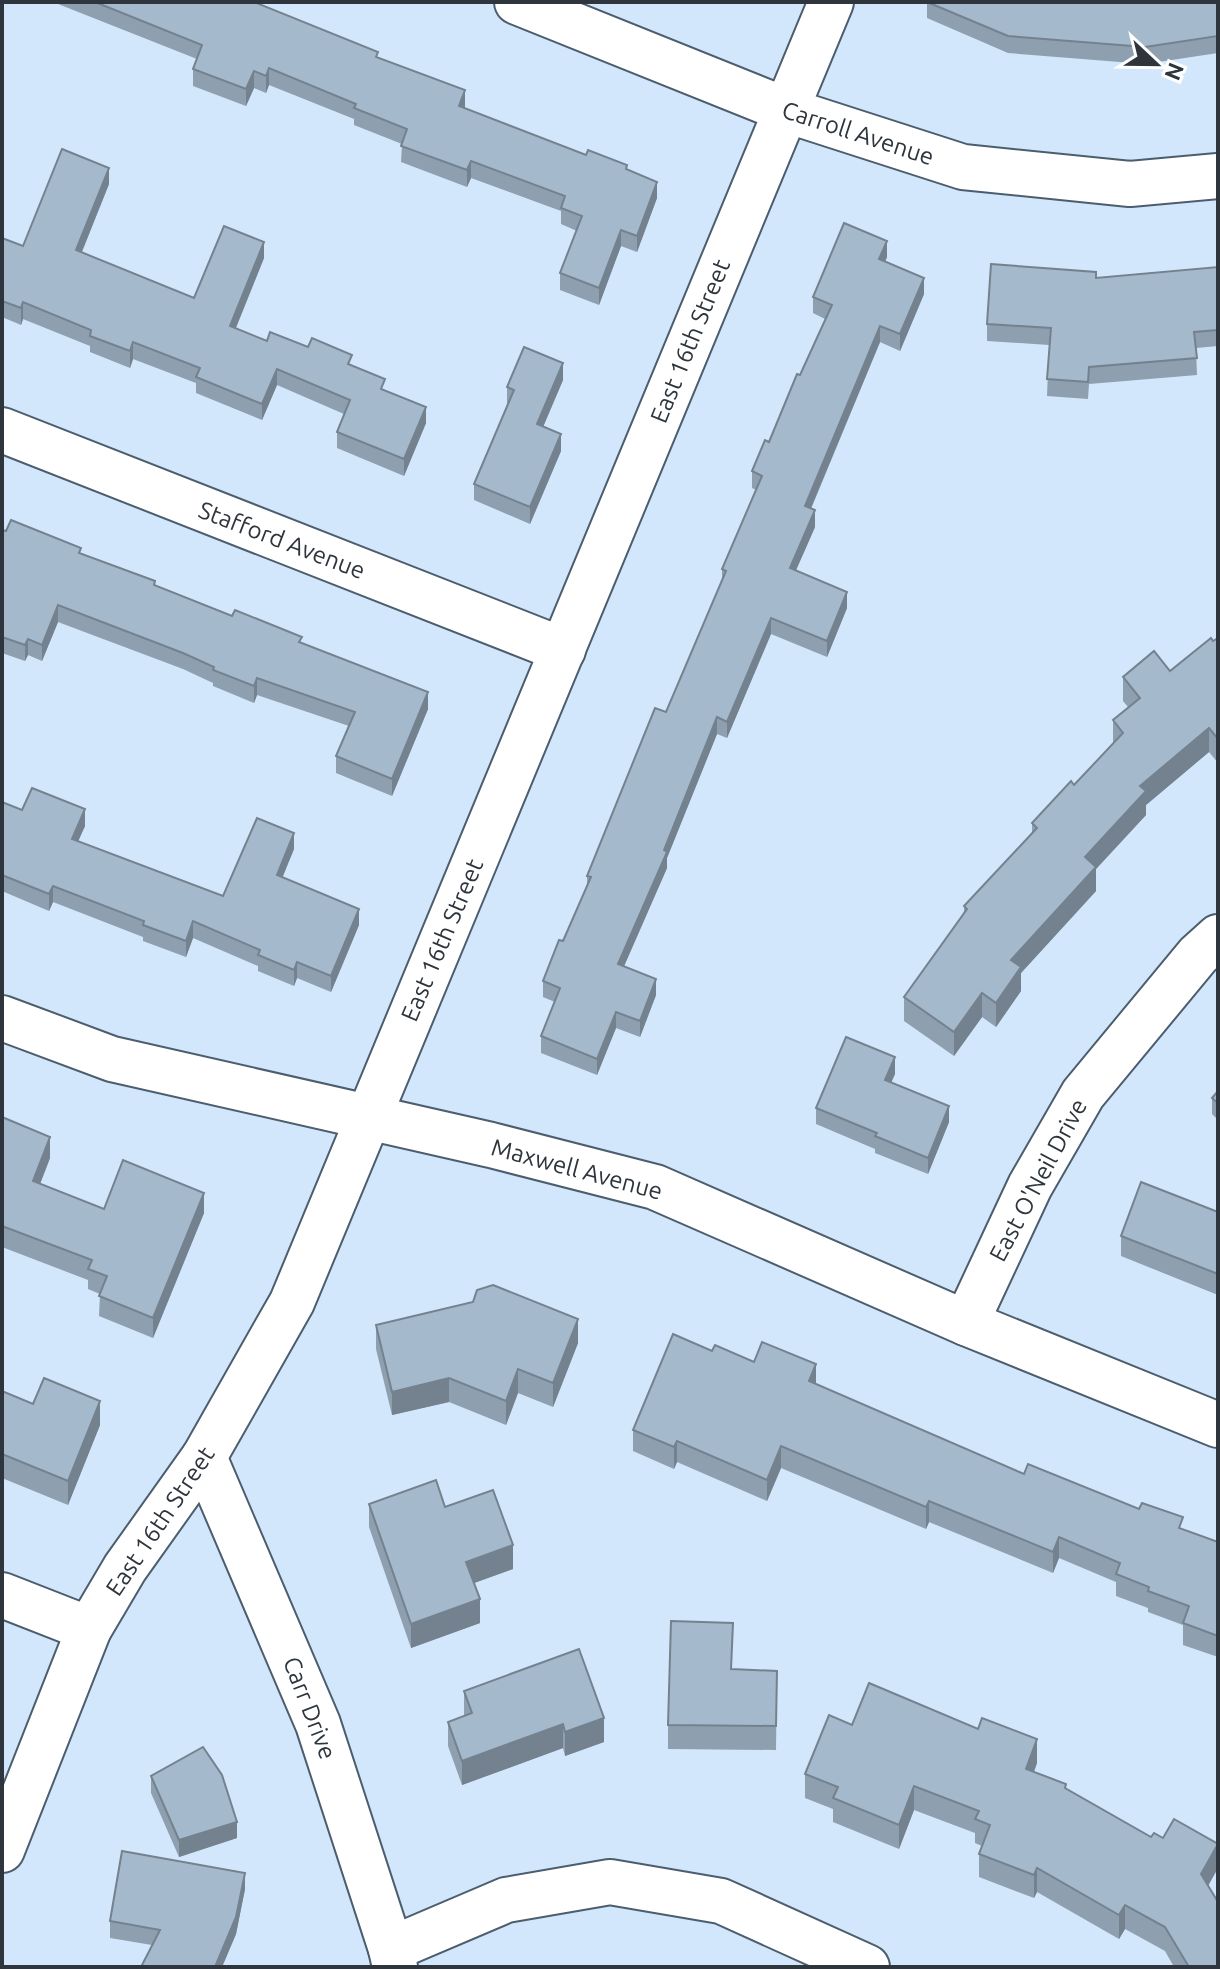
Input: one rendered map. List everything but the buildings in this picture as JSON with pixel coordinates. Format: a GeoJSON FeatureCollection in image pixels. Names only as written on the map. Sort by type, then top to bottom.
{"type":"FeatureCollection","features":[{"type":"Feature","properties":{"kind":"street","name":"Carroll Avenue"},"geometry":{"type":"LineString","coordinates":[[517,2],[786,110],[963,167],[1130,184],[1218,176]]}},
{"type":"Feature","properties":{"kind":"street","name":"East 16th Street"},"geometry":{"type":"LineString","coordinates":[[2,1850],[89,1629],[125,1568],[204,1457],[292,1302],[831,2]]}},
{"type":"Feature","properties":{"kind":"street","name":"Stafford Avenue"},"geometry":{"type":"LineString","coordinates":[[2,430],[563,650]]}},
{"type":"Feature","properties":{"kind":"street","name":"East O'Neil Drive"},"geometry":{"type":"LineString","coordinates":[[966,1323],[1030,1186],[1083,1094],[1198,955],[1218,937]]}},
{"type":"Feature","properties":{"kind":"street","name":"Maxwell Avenue"},"geometry":{"type":"LineString","coordinates":[[2,1018],[112,1059],[491,1145],[655,1187],[966,1323],[1218,1425]]}},
{"type":"Feature","properties":{"kind":"street","name":"Carr Drive"},"geometry":{"type":"LineString","coordinates":[[204,1457],[318,1724],[393,1958]]}},
{"type":"Feature","properties":{"kind":"street"},"geometry":{"type":"LineString","coordinates":[[2,1595],[89,1629]]}},
{"type":"Feature","properties":{"kind":"street"},"geometry":{"type":"LineString","coordinates":[[393,1958],[506,1900],[610,1882],[721,1901],[867,1967]]}}]}
